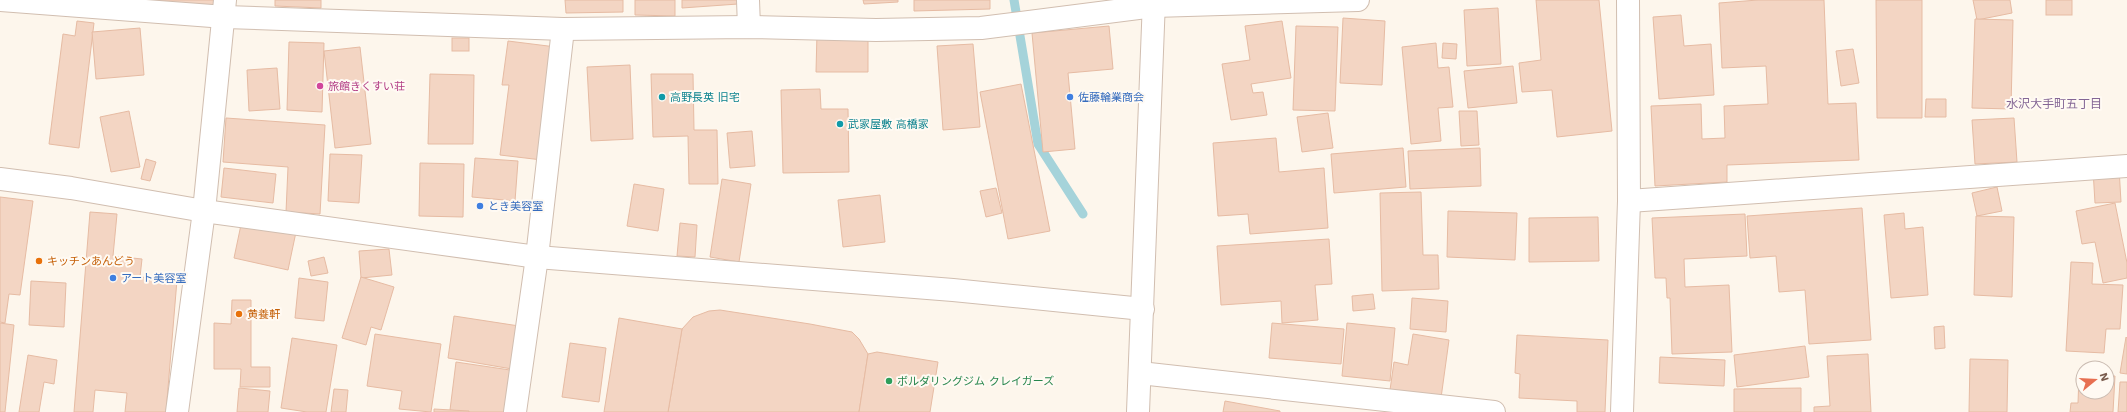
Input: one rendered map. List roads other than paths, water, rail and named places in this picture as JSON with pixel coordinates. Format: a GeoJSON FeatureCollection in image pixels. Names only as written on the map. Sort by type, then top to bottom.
{"type":"FeatureCollection","features":[{"type":"Feature","properties":{"kind":"street"},"geometry":{"type":"LineString","coordinates":[[0,0],[225,8],[563,29],[749,27],[876,30],[981,28],[1154,3],[1358,0]]}},
{"type":"Feature","properties":{"kind":"street"},"geometry":{"type":"LineString","coordinates":[[748,0],[749,27]]}},
{"type":"Feature","properties":{"kind":"street"},"geometry":{"type":"LineString","coordinates":[[1622,412],[1629,201],[1628,0]]}},
{"type":"Feature","properties":{"kind":"street"},"geometry":{"type":"LineString","coordinates":[[1138,412],[1154,3]]}},
{"type":"Feature","properties":{"kind":"street"},"geometry":{"type":"LineString","coordinates":[[176,412],[204,211],[225,8]]}},
{"type":"Feature","properties":{"kind":"street"},"geometry":{"type":"LineString","coordinates":[[515,412],[537,257],[563,29]]}},
{"type":"Feature","properties":{"kind":"street"},"geometry":{"type":"LineString","coordinates":[[1629,201],[2127,166]]}},
{"type":"Feature","properties":{"kind":"street"},"geometry":{"type":"LineString","coordinates":[[0,179],[71,188],[204,211],[537,257],[954,290],[1143,309]]}},
{"type":"Feature","properties":{"kind":"street"},"geometry":{"type":"LineString","coordinates":[[1140,373],[1494,412]]}},
{"type":"Feature","properties":{"kind":"waterway"},"geometry":{"type":"LineString","coordinates":[[1014,0],[1038,144],[1083,214]]}},
{"type":"Feature","properties":{"kind":"place","name":"旅館きくすい荘"},"geometry":{"type":"Point","coordinates":[320,86]}},
{"type":"Feature","properties":{"kind":"place","name":"高野長英 旧宅"},"geometry":{"type":"Point","coordinates":[662,97]}},
{"type":"Feature","properties":{"kind":"place","name":"佐藤輪業商会"},"geometry":{"type":"Point","coordinates":[1070,97]}},
{"type":"Feature","properties":{"kind":"place","name":"武家屋敷 高橋家"},"geometry":{"type":"Point","coordinates":[840,124]}},
{"type":"Feature","properties":{"kind":"place","name":"とき美容室"},"geometry":{"type":"Point","coordinates":[480,206]}},
{"type":"Feature","properties":{"kind":"place","name":"キッチンあんどう"},"geometry":{"type":"Point","coordinates":[39,261]}},
{"type":"Feature","properties":{"kind":"place","name":"アート美容室"},"geometry":{"type":"Point","coordinates":[113,278]}},
{"type":"Feature","properties":{"kind":"place","name":"黄養軒"},"geometry":{"type":"Point","coordinates":[239,314]}},
{"type":"Feature","properties":{"kind":"place","name":"ボルダリングジム クレイガーズ"},"geometry":{"type":"Point","coordinates":[889,381]}},
{"type":"Feature","properties":{"kind":"district","name":"水沢大手町五丁目"},"geometry":{"type":"Point","coordinates":[2054,104]}}]}
